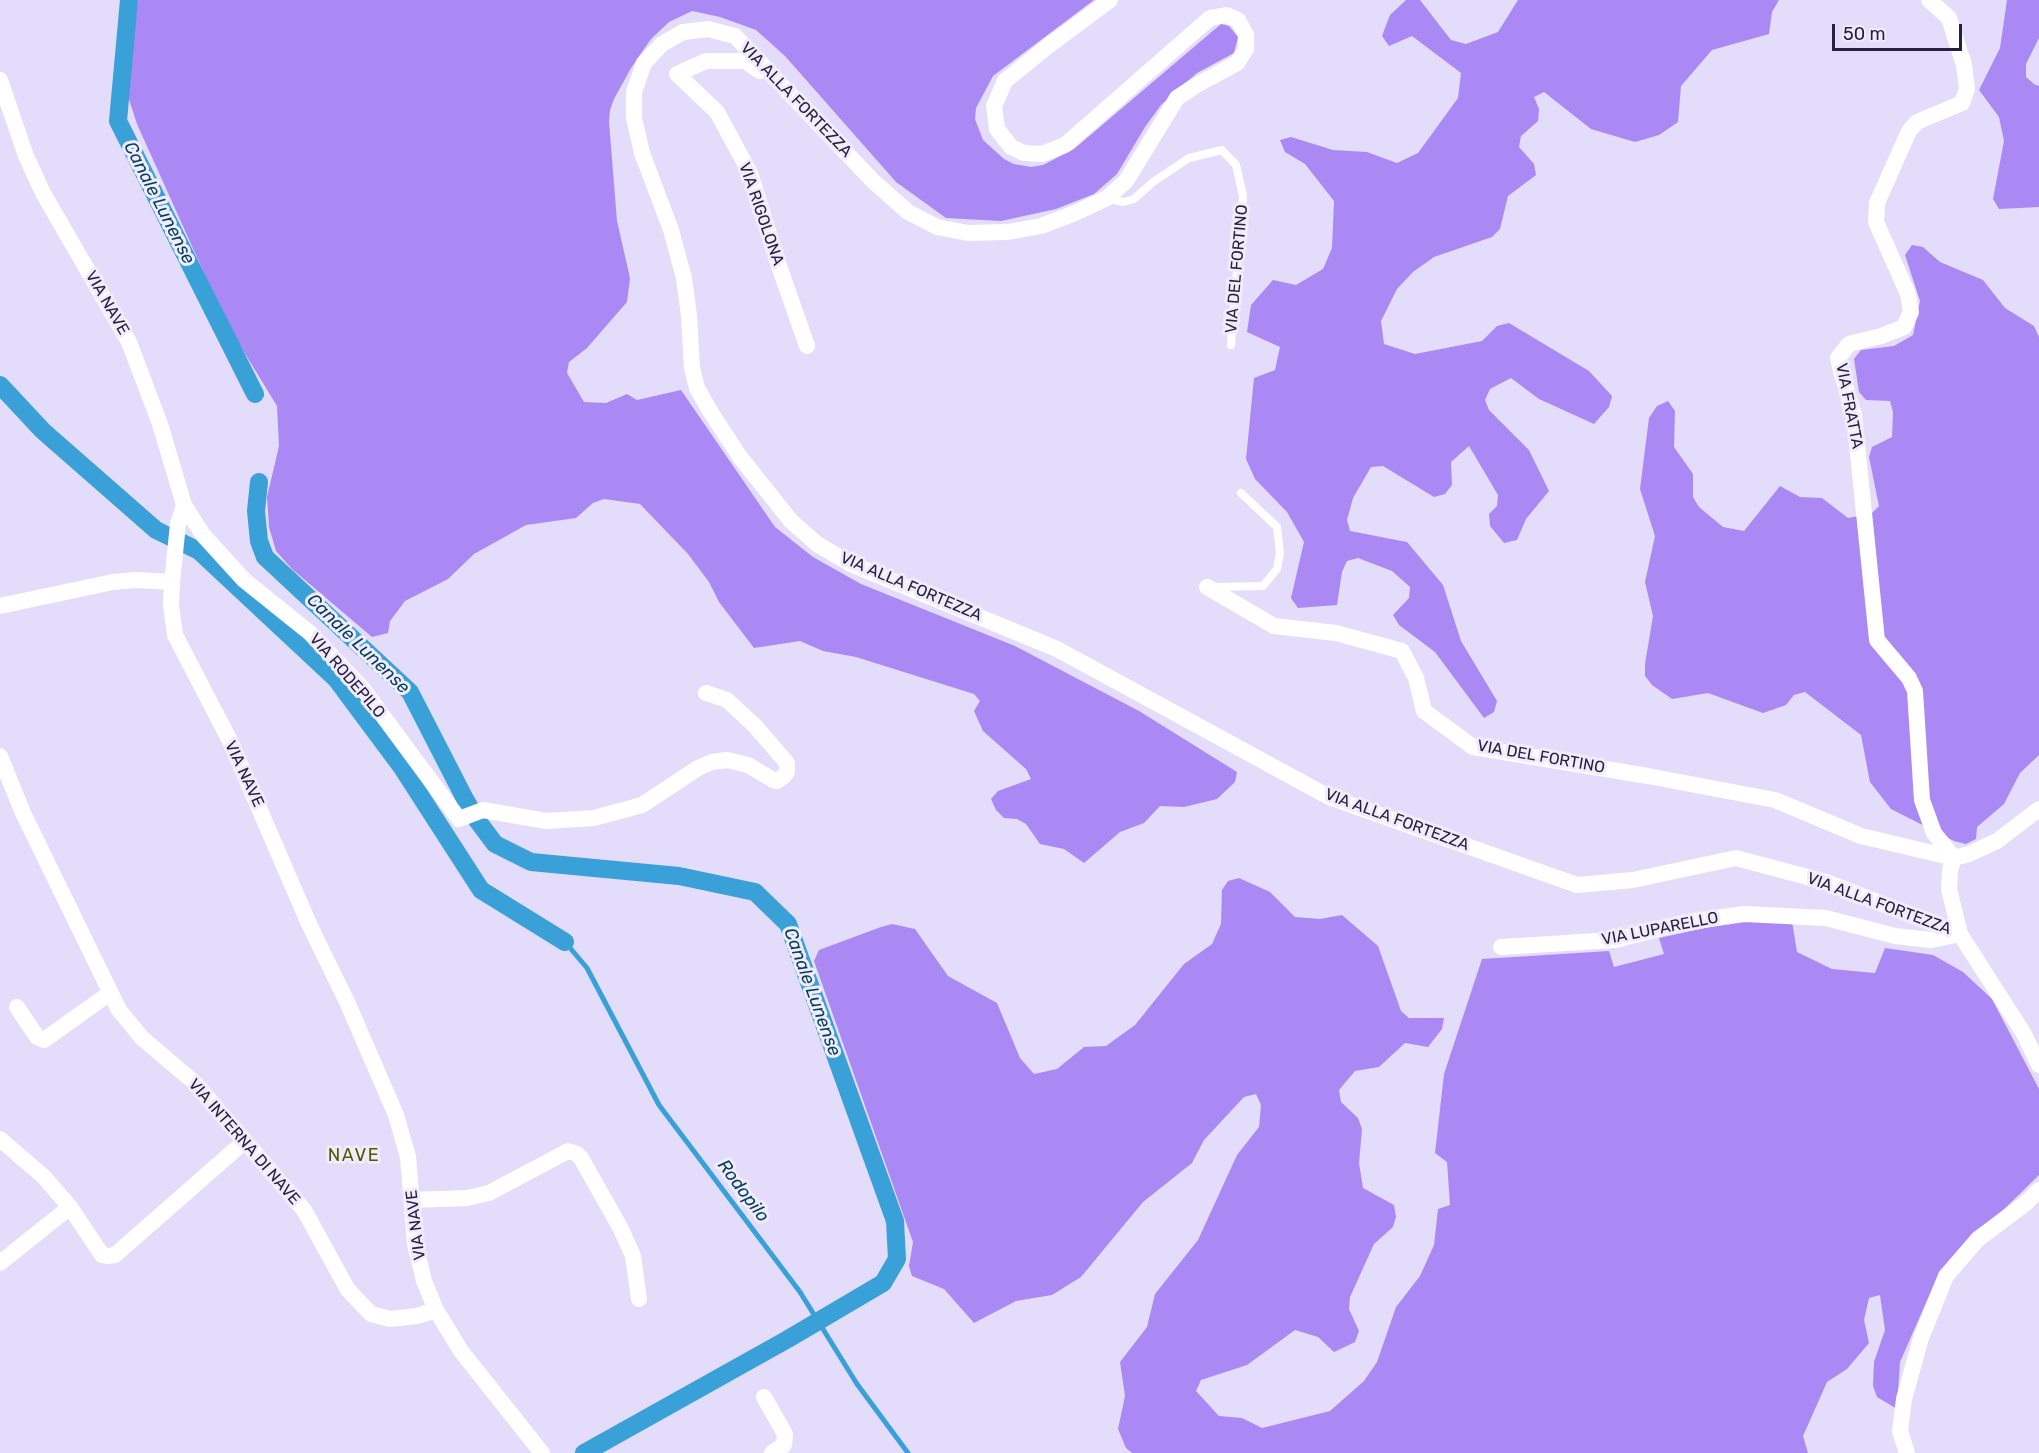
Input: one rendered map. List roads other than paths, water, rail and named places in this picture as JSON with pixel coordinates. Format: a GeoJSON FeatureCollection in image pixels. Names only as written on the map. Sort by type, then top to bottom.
{"type":"FeatureCollection","features":[{"type":"Feature","properties":{"kind":"street","name":"VIA ALLA FORTEZZA"},"geometry":{"type":"LineString","coordinates":[[1110,0],[1048,45],[1005,81],[994,106],[997,129],[1011,147],[1024,153],[1042,154],[1065,145],[1210,18],[1226,15],[1238,20],[1246,35],[1246,49],[1237,63],[1177,98],[1126,181],[1107,198],[1041,226],[1008,232],[968,233],[937,227],[908,212],[873,181],[735,36],[708,29],[683,32],[662,44],[644,63],[634,92],[634,118],[642,153],[671,230],[684,278],[692,368],[697,388],[740,457],[791,521],[817,544],[850,564],[1057,649],[1329,797],[1577,885],[1633,880],[1736,858],[1826,882],[1960,934]]}},
{"type":"Feature","properties":{"kind":"street","name":"VIA FRATTA"},"geometry":{"type":"LineString","coordinates":[[1929,0],[1949,18],[1964,64],[1967,89],[1962,104],[1917,122],[1909,131],[1877,203],[1876,222],[1908,294],[1911,312],[1905,327],[1849,344],[1839,358],[1854,415],[1877,640],[1909,678],[1915,691],[1922,800],[1935,833],[1954,858]]}},
{"type":"Feature","properties":{"kind":"street","name":"VIA RIGOLONA"},"geometry":{"type":"LineString","coordinates":[[783,86],[745,61],[706,61],[677,74],[717,112],[750,173],[807,346]]}},
{"type":"Feature","properties":{"kind":"street","name":"VIA NAVE"},"geometry":{"type":"LineString","coordinates":[[0,80],[26,156],[43,193],[129,342],[160,424],[184,505],[178,524],[172,582],[171,605],[175,635],[230,741],[309,924],[348,1004],[396,1115],[408,1157],[415,1244],[424,1281],[436,1310],[461,1351],[542,1453]]}},
{"type":"Feature","properties":{"kind":"street","name":"VIA RODEPILO"},"geometry":{"type":"LineString","coordinates":[[184,505],[202,535],[244,580],[310,633],[363,689],[459,819],[476,813],[513,815],[546,821],[594,818],[642,805],[698,768],[712,762],[727,760],[748,765],[773,780],[777,781],[784,777],[787,772],[787,763],[755,726],[727,700],[706,693]]}},
{"type":"Feature","properties":{"kind":"street"},"geometry":{"type":"LineString","coordinates":[[0,606],[113,582],[135,580],[172,582]]}},
{"type":"Feature","properties":{"kind":"street","name":"VIA DEL FORTINO"},"geometry":{"type":"LineString","coordinates":[[1207,587],[1274,626],[1336,633],[1402,651],[1416,678],[1424,711],[1473,747],[1775,800],[1862,836],[1954,858]]}},
{"type":"Feature","properties":{"kind":"street","name":"VIA INTERNA DI NAVE"},"geometry":{"type":"LineString","coordinates":[[0,756],[23,813],[119,1010],[142,1038],[195,1083],[304,1210],[348,1290],[371,1314],[390,1319],[417,1316],[436,1310]]}},
{"type":"Feature","properties":{"kind":"street"},"geometry":{"type":"LineString","coordinates":[[2039,809],[1997,841],[1954,858],[1950,870],[1949,889],[1960,934],[2024,1034],[2039,1065]]}},
{"type":"Feature","properties":{"kind":"street","name":"VIA LUPARELLO"},"geometry":{"type":"LineString","coordinates":[[1501,947],[1615,940],[1682,922],[1744,914],[1826,918],[1885,934],[1931,940],[1960,934]]}},
{"type":"Feature","properties":{"kind":"street"},"geometry":{"type":"LineString","coordinates":[[17,1007],[37,1037],[44,1040],[110,993]]}},
{"type":"Feature","properties":{"kind":"street"},"geometry":{"type":"LineString","coordinates":[[0,1139],[44,1177],[70,1207],[102,1255],[115,1256],[245,1141]]}},
{"type":"Feature","properties":{"kind":"street"},"geometry":{"type":"LineString","coordinates":[[412,1200],[467,1198],[489,1192],[568,1151],[577,1154],[621,1229],[633,1256],[639,1299]]}},
{"type":"Feature","properties":{"kind":"street"},"geometry":{"type":"LineString","coordinates":[[1907,1453],[1900,1431],[1904,1399],[1921,1338],[1946,1276],[1978,1239],[2026,1203],[2039,1190]]}},
{"type":"Feature","properties":{"kind":"street"},"geometry":{"type":"LineString","coordinates":[[0,1263],[70,1207]]}},
{"type":"Feature","properties":{"kind":"street"},"geometry":{"type":"LineString","coordinates":[[764,1397],[785,1434],[784,1445],[772,1453]]}},
{"type":"Feature","properties":{"kind":"lane","name":"VIA DEL FORTINO"},"geometry":{"type":"LineString","coordinates":[[1107,198],[1123,202],[1134,199],[1153,182],[1189,158],[1200,155],[1222,150],[1236,165],[1243,196],[1231,345]]}},
{"type":"Feature","properties":{"kind":"lane","name":"VIA DEL FORTINO"},"geometry":{"type":"LineString","coordinates":[[1207,587],[1263,586],[1277,569],[1280,552],[1276,527],[1241,493]]}},
{"type":"Feature","properties":{"kind":"waterway","name":"Canale Lunense"},"geometry":{"type":"LineString","coordinates":[[129,0],[118,121],[255,394]]}},
{"type":"Feature","properties":{"kind":"waterway"},"geometry":{"type":"LineString","coordinates":[[0,385],[43,431],[156,530],[199,551],[336,679],[403,769],[481,890],[565,942]]}},
{"type":"Feature","properties":{"kind":"waterway","name":"Canale Lunense"},"geometry":{"type":"LineString","coordinates":[[259,482],[256,511],[259,541],[265,557],[410,692],[465,799],[495,844],[531,862],[679,876],[755,892],[788,924],[895,1221],[897,1259],[883,1283],[584,1453]]}},
{"type":"Feature","properties":{"kind":"waterway","name":"Rodopilo"},"geometry":{"type":"LineString","coordinates":[[565,942],[587,968],[659,1105],[800,1292],[857,1384],[908,1453]]}},
{"type":"Feature","properties":{"kind":"district","name":"NAVE"},"geometry":{"type":"Point","coordinates":[354,1156]}}]}
